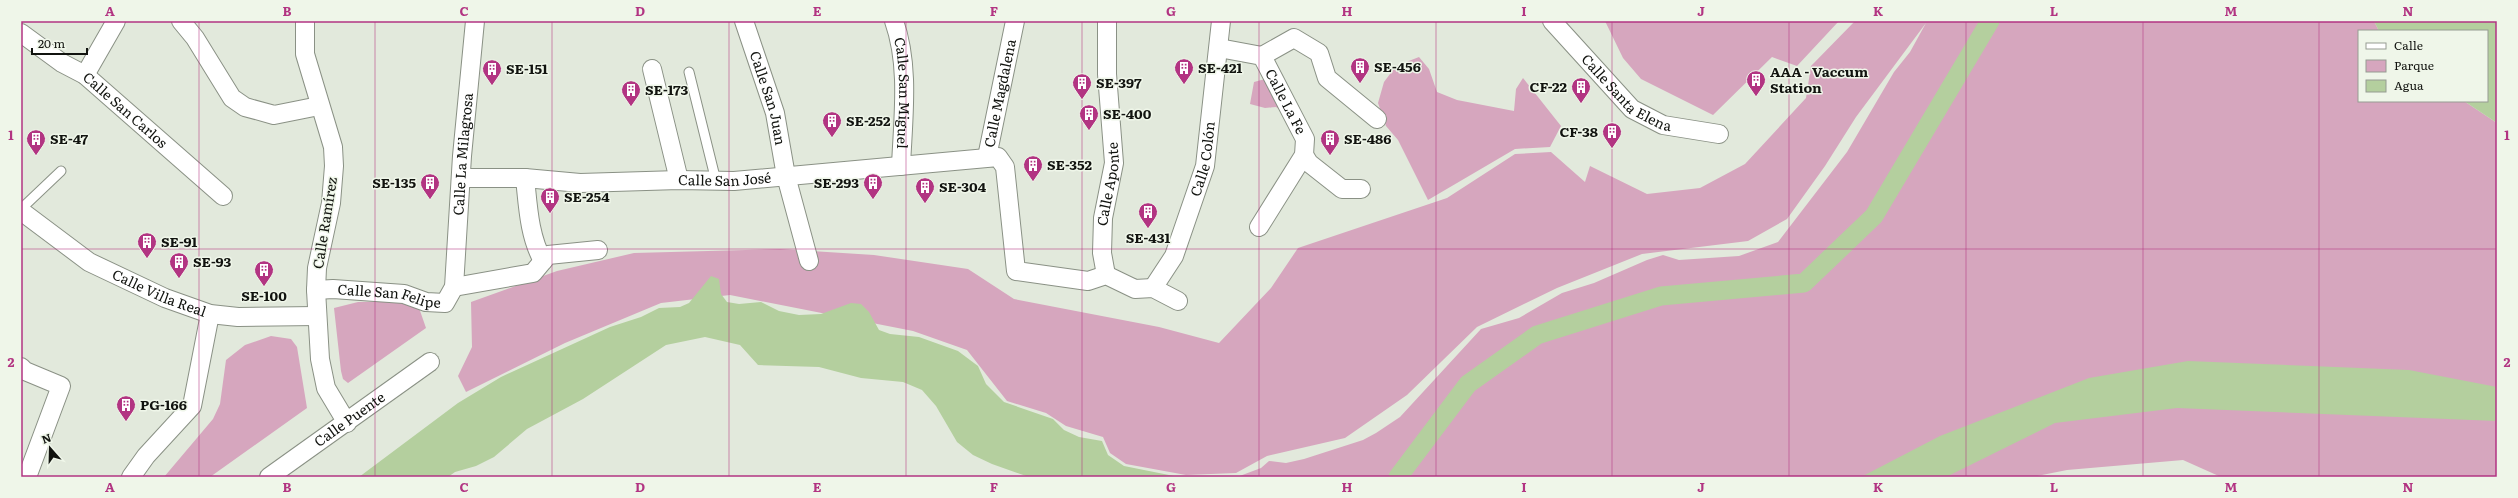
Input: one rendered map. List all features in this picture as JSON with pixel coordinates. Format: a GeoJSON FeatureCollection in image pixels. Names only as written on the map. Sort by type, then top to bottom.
{"type":"FeatureCollection","features":[{"type":"Feature","properties":{"kind":"street"},"geometry":{"type":"LineString","coordinates":[[85,75],[116,21]]}},
{"type":"Feature","properties":{"kind":"street"},"geometry":{"type":"LineString","coordinates":[[181,21],[195,38],[232,98],[245,107],[274,115],[319,106]]}},
{"type":"Feature","properties":{"kind":"street","name":"Calle Ramírez"},"geometry":{"type":"LineString","coordinates":[[305,21],[305,54],[319,106],[333,147],[334,166],[330,203],[317,268],[316,290],[320,359],[326,388],[347,423]]}},
{"type":"Feature","properties":{"kind":"street","name":"Calle La Milagrosa"},"geometry":{"type":"LineString","coordinates":[[454,287],[461,178],[475,21]]}},
{"type":"Feature","properties":{"kind":"street","name":"Calle San Juan"},"geometry":{"type":"LineString","coordinates":[[744,21],[776,113],[786,176],[809,261]]}},
{"type":"Feature","properties":{"kind":"street","name":"Calle San Miguel"},"geometry":{"type":"LineString","coordinates":[[894,21],[899,36],[904,72],[901,166]]}},
{"type":"Feature","properties":{"kind":"street","name":"Calle Magdalena"},"geometry":{"type":"LineString","coordinates":[[1015,21],[987,157],[998,157],[1005,167],[1016,272],[1088,281],[1106,275]]}},
{"type":"Feature","properties":{"kind":"street","name":"Calle Aponte"},"geometry":{"type":"LineString","coordinates":[[1106,21],[1107,74],[1114,163],[1103,218],[1102,253],[1106,275]]}},
{"type":"Feature","properties":{"kind":"street","name":"Calle Colón"},"geometry":{"type":"LineString","coordinates":[[1153,288],[1174,256],[1205,166],[1221,21]]}},
{"type":"Feature","properties":{"kind":"street","name":"Calle Santa Elena"},"geometry":{"type":"LineString","coordinates":[[1552,21],[1632,109],[1663,125],[1719,134]]}},
{"type":"Feature","properties":{"kind":"street","name":"Calle San Carlos"},"geometry":{"type":"LineString","coordinates":[[21,33],[62,63],[85,75],[223,196]]}},
{"type":"Feature","properties":{"kind":"street"},"geometry":{"type":"LineString","coordinates":[[1262,56],[1294,38],[1319,53],[1327,78],[1355,98],[1377,120]]}},
{"type":"Feature","properties":{"kind":"street","name":"Calle La Fe"},"geometry":{"type":"LineString","coordinates":[[1219,48],[1262,56],[1306,139],[1304,155],[1259,227]]}},
{"type":"Feature","properties":{"kind":"street"},"geometry":{"type":"LineString","coordinates":[[652,69],[680,180]]}},
{"type":"Feature","properties":{"kind":"street"},"geometry":{"type":"LineString","coordinates":[[1304,155],[1310,164],[1342,189],[1362,189]]}},
{"type":"Feature","properties":{"kind":"street","name":"Calle San José"},"geometry":{"type":"LineString","coordinates":[[461,178],[525,178],[580,183],[680,180],[716,181],[901,166],[987,157]]}},
{"type":"Feature","properties":{"kind":"street"},"geometry":{"type":"LineString","coordinates":[[525,178],[532,236],[535,247],[542,261]]}},
{"type":"Feature","properties":{"kind":"street","name":"Calle Villa Real"},"geometry":{"type":"LineString","coordinates":[[21,210],[89,262],[165,298],[210,314],[238,317],[317,316]]}},
{"type":"Feature","properties":{"kind":"street"},"geometry":{"type":"LineString","coordinates":[[454,287],[533,273],[548,254],[598,250]]}},
{"type":"Feature","properties":{"kind":"street"},"geometry":{"type":"LineString","coordinates":[[1106,275],[1134,289],[1153,288],[1178,301]]}},
{"type":"Feature","properties":{"kind":"street","name":"Calle San Felipe"},"geometry":{"type":"LineString","coordinates":[[316,290],[333,289],[404,294],[426,302],[445,303],[454,287]]}},
{"type":"Feature","properties":{"kind":"street"},"geometry":{"type":"LineString","coordinates":[[131,477],[146,456],[192,406],[210,314]]}},
{"type":"Feature","properties":{"kind":"street","name":"Calle Puente"},"geometry":{"type":"LineString","coordinates":[[268,477],[347,423],[430,362]]}},
{"type":"Feature","properties":{"kind":"street"},"geometry":{"type":"LineString","coordinates":[[21,367],[60,386],[27,477]]}},
{"type":"Feature","properties":{"kind":"lane"},"geometry":{"type":"LineString","coordinates":[[689,72],[716,181]]}},
{"type":"Feature","properties":{"kind":"lane"},"geometry":{"type":"LineString","coordinates":[[21,210],[60,171]]}},
{"type":"Feature","properties":{"kind":"green space"},"geometry":{"type":"Polygon","coordinates":[[[1605,21],[1839,21],[1797,66],[1772,57],[1713,115],[1641,79],[1623,58],[1605,21]]]}},
{"type":"Feature","properties":{"kind":"green space"},"geometry":{"type":"Polygon","coordinates":[[[1855,21],[2374,21],[2378,30],[2358,30],[2358,102],[2466,102],[2497,123],[2497,477],[2221,477],[2183,460],[2067,470],[2032,477],[1237,477],[1261,468],[1269,461],[1286,463],[1304,459],[1363,440],[1376,433],[1400,417],[1481,329],[1519,318],[1562,293],[1594,283],[1647,260],[1663,255],[1679,260],[1739,256],[1778,242],[1847,152],[1894,72],[1910,52],[1926,23],[1856,117],[1825,166],[1787,219],[1748,241],[1642,254],[1557,288],[1477,327],[1407,395],[1345,438],[1267,456],[1236,473],[1186,475],[1126,464],[1110,453],[1103,437],[1066,426],[1046,413],[1007,401],[967,350],[913,331],[730,295],[661,303],[565,343],[466,392],[458,376],[472,347],[471,302],[557,271],[634,253],[780,249],[874,255],[968,269],[1014,299],[1159,327],[1219,343],[1271,288],[1298,248],[1447,198],[1515,154],[1551,152],[1585,182],[1590,166],[1647,194],[1700,188],[1745,164],[1806,98],[1811,66],[1855,21]]]}},
{"type":"Feature","properties":{"kind":"green space"},"geometry":{"type":"Polygon","coordinates":[[[1419,57],[1429,69],[1437,92],[1457,100],[1514,111],[1516,89],[1523,78],[1561,126],[1550,147],[1515,149],[1428,200],[1398,140],[1386,126],[1378,103],[1384,82],[1396,66],[1419,57]]]}},
{"type":"Feature","properties":{"kind":"green space"},"geometry":{"type":"Polygon","coordinates":[[[1265,79],[1284,113],[1276,107],[1265,108],[1250,104],[1254,82],[1265,79]]]}},
{"type":"Feature","properties":{"kind":"green space"},"geometry":{"type":"Polygon","coordinates":[[[402,301],[418,305],[426,328],[348,383],[343,379],[341,371],[334,308],[358,302],[402,301]]]}},
{"type":"Feature","properties":{"kind":"green space"},"geometry":{"type":"Polygon","coordinates":[[[271,336],[291,339],[297,347],[307,408],[210,477],[164,477],[213,419],[220,404],[226,360],[245,345],[271,336]]]}},
{"type":"Feature","properties":{"kind":"water"},"geometry":{"type":"Polygon","coordinates":[[[2374,21],[2497,21],[2497,123],[2466,102],[2488,102],[2488,30],[2378,30],[2374,21]]]}},
{"type":"Feature","properties":{"kind":"water"},"geometry":{"type":"Polygon","coordinates":[[[711,276],[719,279],[721,294],[727,302],[739,304],[761,302],[779,311],[799,315],[821,314],[851,303],[861,304],[869,312],[879,330],[890,334],[919,337],[958,351],[978,366],[986,384],[1004,402],[1053,419],[1064,430],[1079,437],[1102,441],[1108,455],[1124,466],[1179,477],[1029,477],[992,464],[973,455],[957,442],[936,406],[922,390],[903,382],[861,378],[819,367],[758,365],[740,345],[705,337],[666,345],[583,399],[527,429],[494,457],[476,466],[455,472],[448,477],[359,477],[458,403],[501,377],[610,327],[641,317],[659,308],[680,307],[689,303],[711,276]]]}},
{"type":"Feature","properties":{"kind":"water"},"geometry":{"type":"Polygon","coordinates":[[[2188,361],[2409,370],[2497,387],[2497,421],[2177,408],[2055,423],[1946,477],[1861,477],[1940,436],[2089,378],[2188,361]]]}},
{"type":"Feature","properties":{"kind":"waterway"},"geometry":{"type":"LineString","coordinates":[[1398,477],[1468,384],[1537,335],[1661,296],[1804,283],[1874,216],[1990,21]]}},
{"type":"Feature","properties":{"kind":"place","name":"SE-456"},"geometry":{"type":"Point","coordinates":[1360,84]}},
{"type":"Feature","properties":{"kind":"place","name":"SE-421"},"geometry":{"type":"Point","coordinates":[1184,85]}},
{"type":"Feature","properties":{"kind":"place","name":"SE-151"},"geometry":{"type":"Point","coordinates":[492,86]}},
{"type":"Feature","properties":{"kind":"place","name":"AAA - Vaccum Station"},"geometry":{"type":"Point","coordinates":[1756,97]}},
{"type":"Feature","properties":{"kind":"place","name":"SE-397"},"geometry":{"type":"Point","coordinates":[1082,100]}},
{"type":"Feature","properties":{"kind":"place","name":"CF-22"},"geometry":{"type":"Point","coordinates":[1581,104]}},
{"type":"Feature","properties":{"kind":"place","name":"SE-173"},"geometry":{"type":"Point","coordinates":[631,107]}},
{"type":"Feature","properties":{"kind":"place","name":"SE-400"},"geometry":{"type":"Point","coordinates":[1089,131]}},
{"type":"Feature","properties":{"kind":"place","name":"SE-252"},"geometry":{"type":"Point","coordinates":[832,138]}},
{"type":"Feature","properties":{"kind":"place","name":"CF-38"},"geometry":{"type":"Point","coordinates":[1612,149]}},
{"type":"Feature","properties":{"kind":"place","name":"SE-47"},"geometry":{"type":"Point","coordinates":[36,156]}},
{"type":"Feature","properties":{"kind":"place","name":"SE-486"},"geometry":{"type":"Point","coordinates":[1330,156]}},
{"type":"Feature","properties":{"kind":"place","name":"SE-352"},"geometry":{"type":"Point","coordinates":[1033,182]}},
{"type":"Feature","properties":{"kind":"place","name":"SE-135"},"geometry":{"type":"Point","coordinates":[430,200]}},
{"type":"Feature","properties":{"kind":"place","name":"SE-293"},"geometry":{"type":"Point","coordinates":[873,200]}},
{"type":"Feature","properties":{"kind":"place","name":"SE-304"},"geometry":{"type":"Point","coordinates":[925,204]}},
{"type":"Feature","properties":{"kind":"place","name":"SE-254"},"geometry":{"type":"Point","coordinates":[550,214]}},
{"type":"Feature","properties":{"kind":"place","name":"SE-431"},"geometry":{"type":"Point","coordinates":[1148,229]}},
{"type":"Feature","properties":{"kind":"place","name":"SE-91"},"geometry":{"type":"Point","coordinates":[147,259]}},
{"type":"Feature","properties":{"kind":"place","name":"SE-93"},"geometry":{"type":"Point","coordinates":[179,279]}},
{"type":"Feature","properties":{"kind":"place","name":"SE-100"},"geometry":{"type":"Point","coordinates":[264,287]}},
{"type":"Feature","properties":{"kind":"place","name":"PG-166"},"geometry":{"type":"Point","coordinates":[126,422]}}]}
